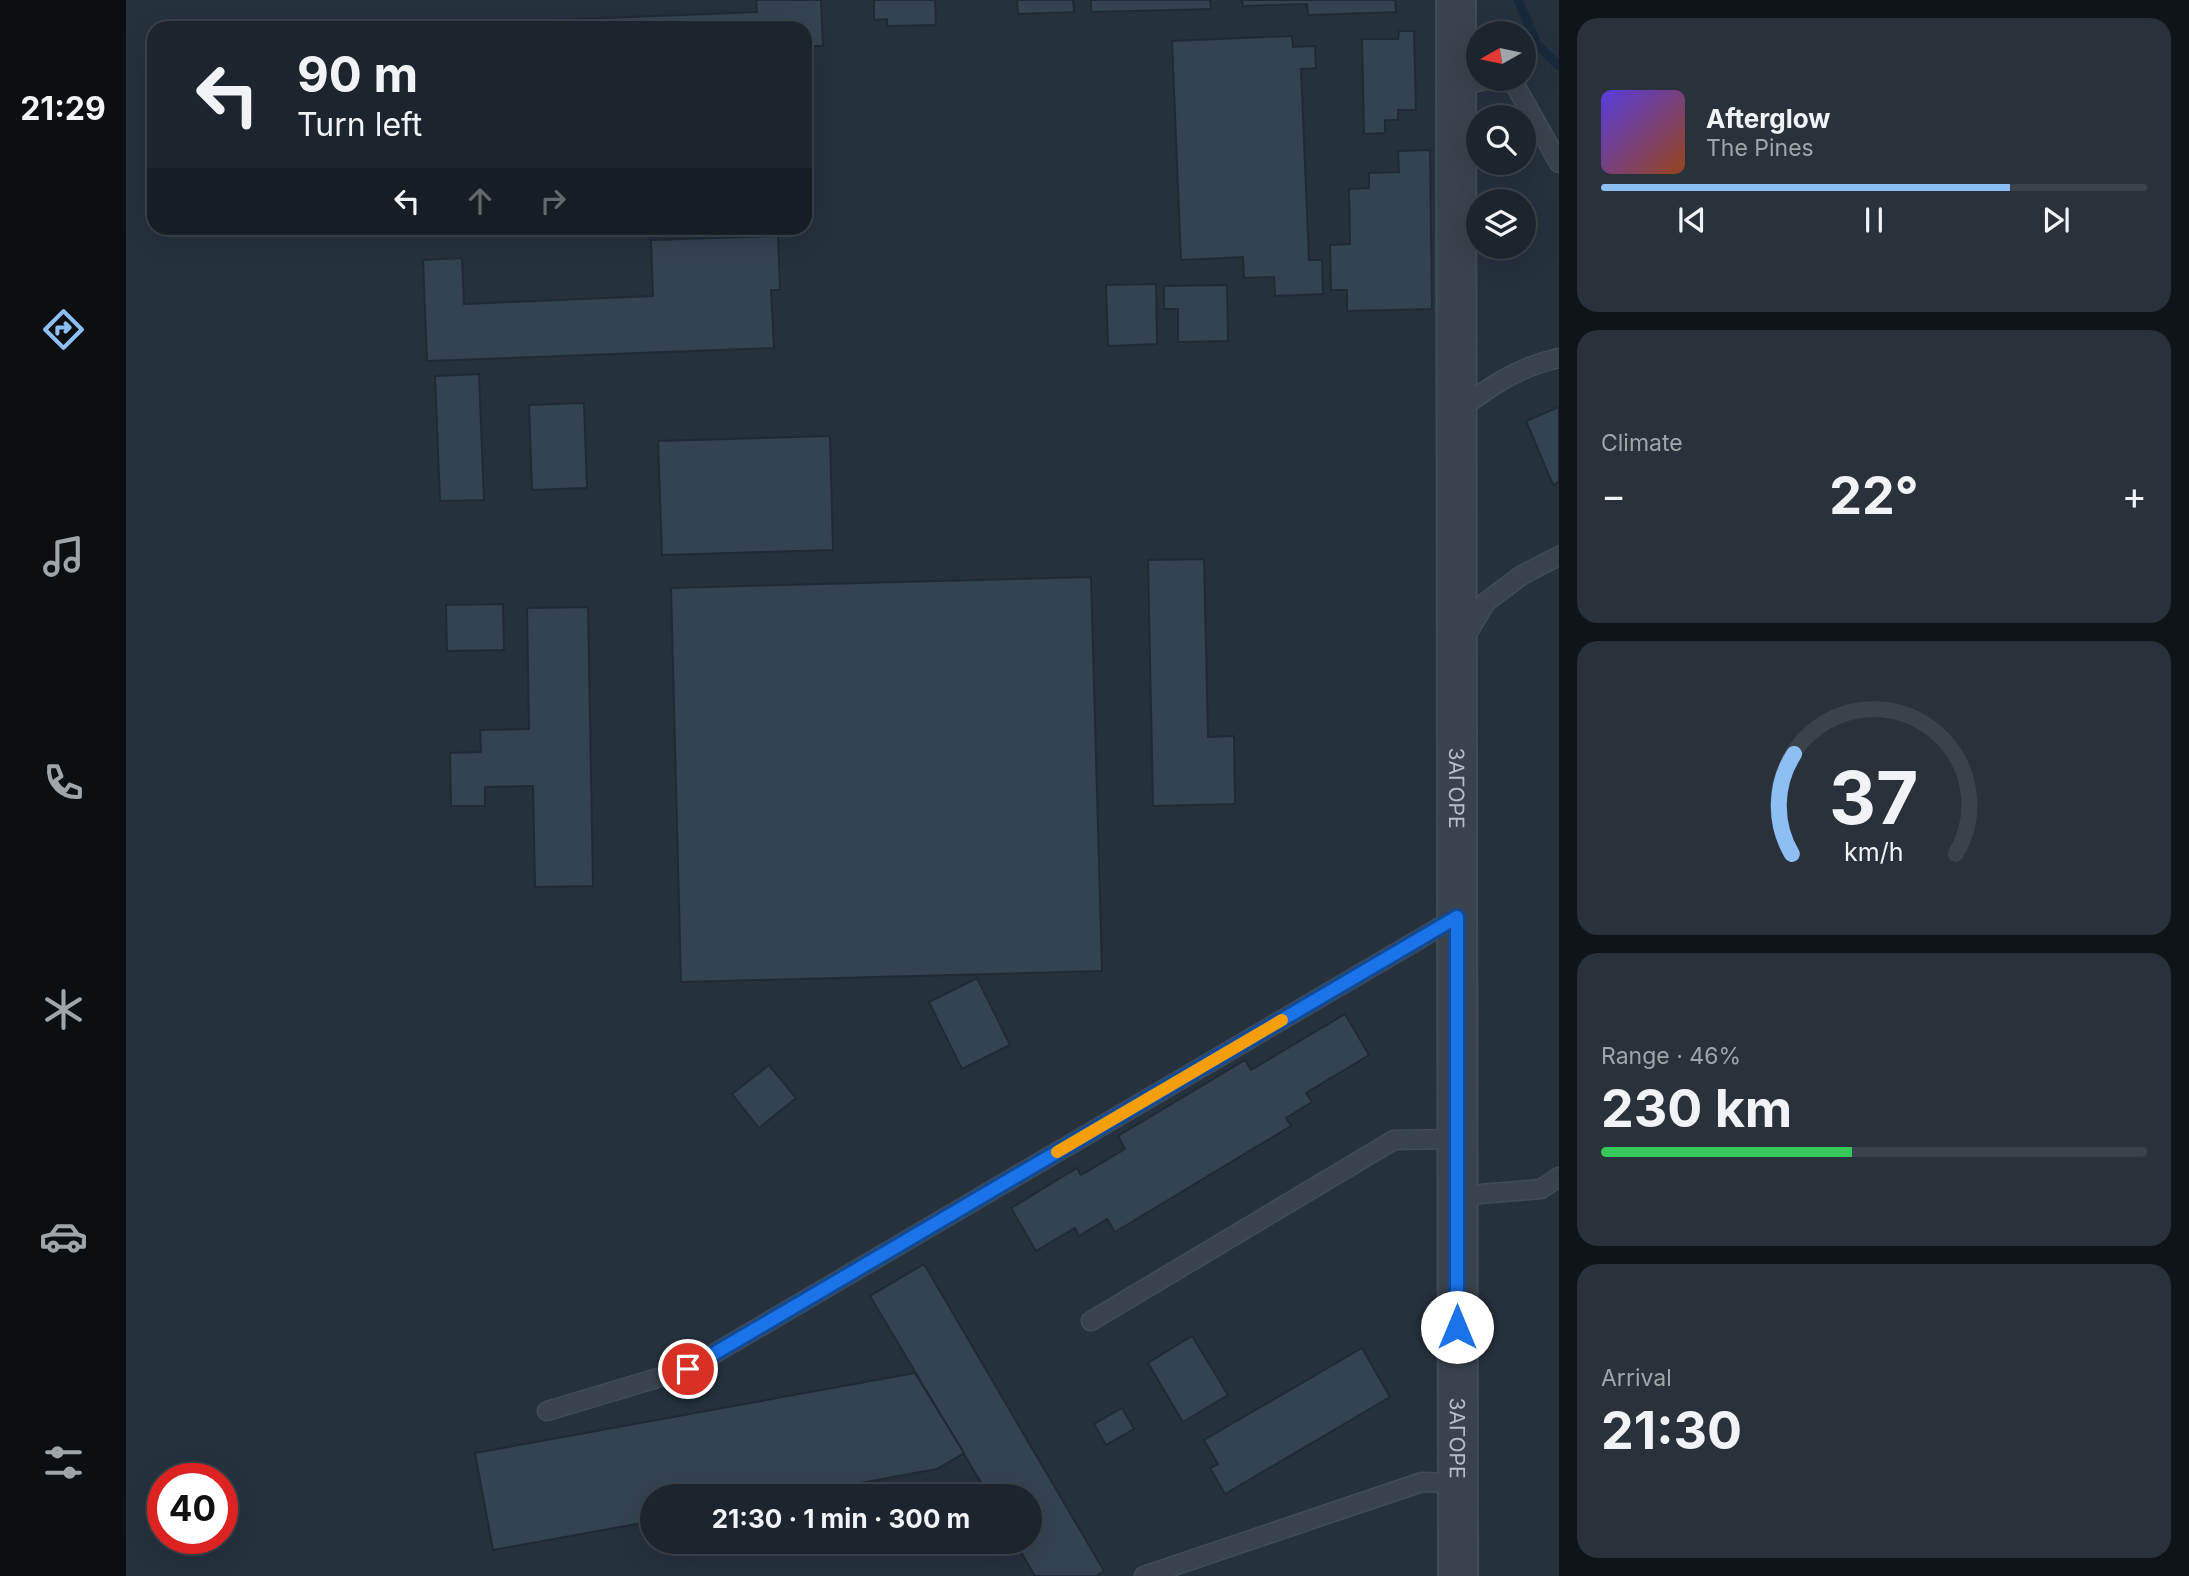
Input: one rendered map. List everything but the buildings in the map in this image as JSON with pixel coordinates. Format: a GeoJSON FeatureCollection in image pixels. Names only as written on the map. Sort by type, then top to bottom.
{"type":"FeatureCollection","features":[{"type":"Feature","properties":{"kind":"street","name":"ЗАГОРЕ"},"geometry":{"type":"LineString","coordinates":[[1456,0],[1466,49]]}},
{"type":"Feature","properties":{"kind":"street","name":"ЗАГОРЕ"},"geometry":{"type":"LineString","coordinates":[[1458,1576],[1456,412],[1473,91]]}},
{"type":"Feature","properties":{"kind":"lane"},"geometry":{"type":"LineString","coordinates":[[1518,91],[1559,163]]}},
{"type":"Feature","properties":{"kind":"lane"},"geometry":{"type":"LineString","coordinates":[[1456,412],[1514,373],[1538,362],[1559,358]]}},
{"type":"Feature","properties":{"kind":"lane"},"geometry":{"type":"LineString","coordinates":[[1456,652],[1486,602],[1522,575],[1559,556]]}},
{"type":"Feature","properties":{"kind":"lane"},"geometry":{"type":"LineString","coordinates":[[547,1411],[688,1369],[1457,917]]}},
{"type":"Feature","properties":{"kind":"lane"},"geometry":{"type":"LineString","coordinates":[[1091,1321],[1394,1140],[1457,1139]]}},
{"type":"Feature","properties":{"kind":"lane"},"geometry":{"type":"LineString","coordinates":[[1457,1196],[1541,1189],[1559,1177]]}},
{"type":"Feature","properties":{"kind":"lane"},"geometry":{"type":"LineString","coordinates":[[1144,1576],[1422,1482],[1458,1483]]}},
{"type":"Feature","properties":{"kind":"waterway"},"geometry":{"type":"LineString","coordinates":[[1518,0],[1537,44],[1559,66]]}},
{"type":"Feature","properties":{"kind":"slow traffic"},"geometry":{"type":"LineString","coordinates":[[1057,1152],[1282,1020]]}},
{"type":"Feature","properties":{"kind":"route"},"geometry":{"type":"LineString","coordinates":[[688,1369],[1457,917],[1457,1327]]}}]}
